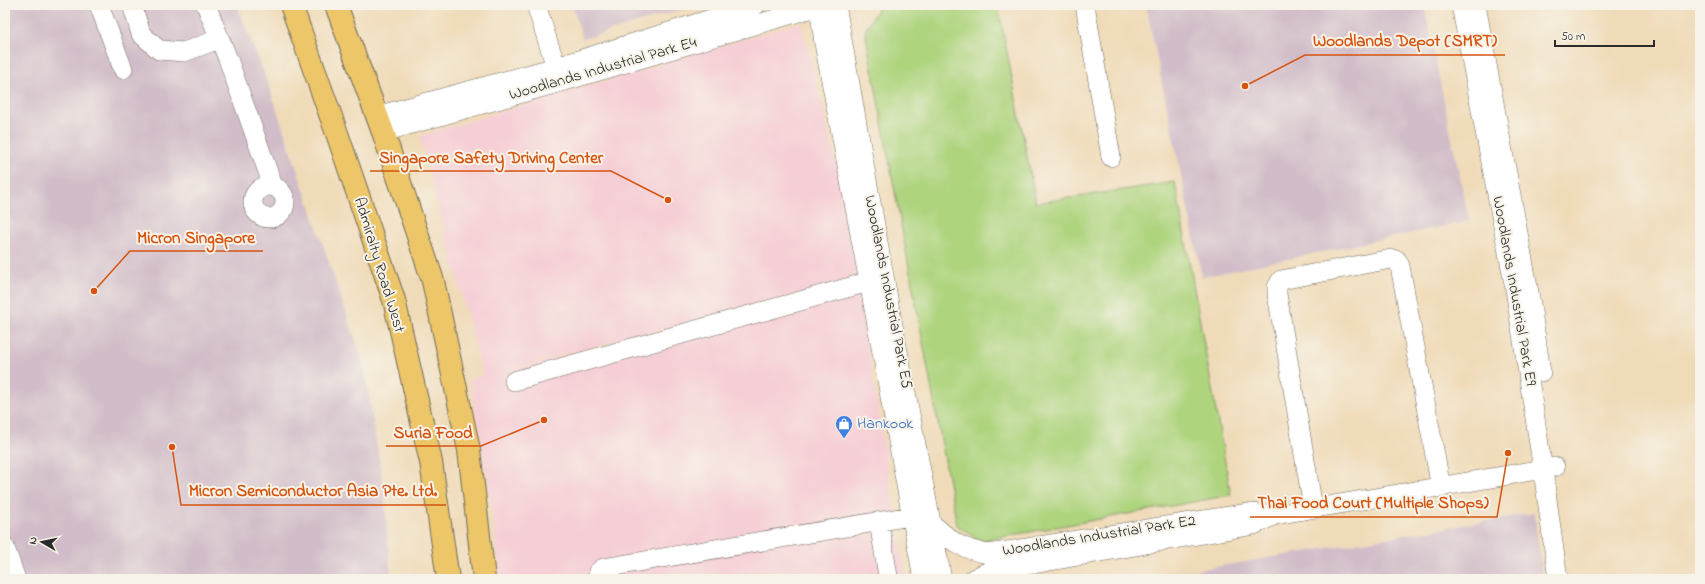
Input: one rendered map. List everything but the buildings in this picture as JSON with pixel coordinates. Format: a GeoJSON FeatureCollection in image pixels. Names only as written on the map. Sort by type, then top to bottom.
{"type":"FeatureCollection","features":[{"type":"Feature","properties":{"kind":"main road","name":"Admiralty Road West"},"geometry":{"type":"LineString","coordinates":[[291,5],[394,300],[431,462],[448,579]]}},
{"type":"Feature","properties":{"kind":"main road"},"geometry":{"type":"LineString","coordinates":[[336,5],[380,124],[433,281],[469,450],[484,579]]}},
{"type":"Feature","properties":{"kind":"street"},"geometry":{"type":"LineString","coordinates":[[99,5],[123,69]]}},
{"type":"Feature","properties":{"kind":"street"},"geometry":{"type":"LineString","coordinates":[[132,5],[141,34],[159,50],[184,52],[219,39]]}},
{"type":"Feature","properties":{"kind":"street"},"geometry":{"type":"LineString","coordinates":[[206,5],[228,59],[273,186]]}},
{"type":"Feature","properties":{"kind":"street"},"geometry":{"type":"LineString","coordinates":[[536,5],[559,75]]}},
{"type":"Feature","properties":{"kind":"street","name":"Woodlands Industrial Park E4"},"geometry":{"type":"LineString","coordinates":[[688,35],[756,5]]}},
{"type":"Feature","properties":{"kind":"street","name":"Woodlands Industrial Park E4"},"geometry":{"type":"LineString","coordinates":[[380,124],[559,75],[688,35],[779,11],[824,5]]}},
{"type":"Feature","properties":{"kind":"street","name":"Woodlands Industrial Park E5"},"geometry":{"type":"LineString","coordinates":[[824,5],[824,43],[923,579]]}},
{"type":"Feature","properties":{"kind":"street","name":"Woodlands Industrial Park E5"},"geometry":{"type":"LineString","coordinates":[[824,5],[890,310],[942,579]]}},
{"type":"Feature","properties":{"kind":"street"},"geometry":{"type":"LineString","coordinates":[[1086,5],[1111,157]]}},
{"type":"Feature","properties":{"kind":"street","name":"Woodlands Industrial Park E9"},"geometry":{"type":"LineString","coordinates":[[1469,6],[1530,298],[1549,469],[1558,579]]}},
{"type":"Feature","properties":{"kind":"street"},"geometry":{"type":"LineString","coordinates":[[1313,508],[1276,294],[1277,287],[1281,280],[1391,259],[1397,260],[1400,266],[1441,488]]}},
{"type":"Feature","properties":{"kind":"street"},"geometry":{"type":"LineString","coordinates":[[514,381],[868,282]]}},
{"type":"Feature","properties":{"kind":"street","name":"Woodlands Industrial Park E2"},"geometry":{"type":"LineString","coordinates":[[931,519],[951,541],[966,550],[988,554],[1249,513],[1275,515],[1549,469]]}},
{"type":"Feature","properties":{"kind":"street","name":"Woodlands Industrial Park E9"},"geometry":{"type":"LineString","coordinates":[[1549,469],[1570,579]]}},
{"type":"Feature","properties":{"kind":"street","name":"Woodlands Industrial Park E2"},"geometry":{"type":"LineString","coordinates":[[973,579],[987,572],[1254,525],[1275,515]]}},
{"type":"Feature","properties":{"kind":"street"},"geometry":{"type":"LineString","coordinates":[[598,579],[598,572],[603,568],[911,516],[931,519]]}},
{"type":"Feature","properties":{"kind":"street"},"geometry":{"type":"LineString","coordinates":[[879,522],[888,576],[886,579]]}},
{"type":"Feature","properties":{"kind":"street"},"geometry":{"type":"LineString","coordinates":[[5,548],[16,579]]}},
{"type":"Feature","properties":{"kind":"shaded area"},"geometry":{"type":"Polygon","coordinates":[[[5,5],[237,5],[268,84],[364,365],[384,491],[391,579],[5,579],[5,5]]]}},
{"type":"Feature","properties":{"kind":"shaded area"},"geometry":{"type":"Polygon","coordinates":[[[572,5],[697,5],[583,39],[572,5]]]}},
{"type":"Feature","properties":{"kind":"shaded area"},"geometry":{"type":"Polygon","coordinates":[[[1146,5],[1424,5],[1469,221],[1202,277],[1146,5]]]}},
{"type":"Feature","properties":{"kind":"shaded area"},"geometry":{"type":"Polygon","coordinates":[[[801,22],[865,277],[489,374],[858,288],[906,579],[500,579],[493,515],[470,379],[483,376],[420,136],[801,22]]]}},
{"type":"Feature","properties":{"kind":"shaded area"},"geometry":{"type":"Polygon","coordinates":[[[1534,513],[1543,579],[1144,579],[1534,513]]]}},
{"type":"Feature","properties":{"kind":"shaded area"},"geometry":{"type":"Polygon","coordinates":[[[1121,572],[1122,579],[1083,579],[1121,572]]]}},
{"type":"Feature","properties":{"kind":"green space"},"geometry":{"type":"Polygon","coordinates":[[[888,5],[998,5],[1036,203],[1175,182],[1231,495],[980,541],[957,525],[865,31],[878,8],[888,5]]]}},
{"type":"Feature","properties":{"kind":"place","name":"Woodlands Depot (SMRT)"},"geometry":{"type":"Point","coordinates":[1245,86]}},
{"type":"Feature","properties":{"kind":"place","name":"Singapore Safety Driving Center"},"geometry":{"type":"Point","coordinates":[668,200]}},
{"type":"Feature","properties":{"kind":"place","name":"Micron Singapore"},"geometry":{"type":"Point","coordinates":[94,291]}},
{"type":"Feature","properties":{"kind":"place","name":"Suria Food"},"geometry":{"type":"Point","coordinates":[544,420]}},
{"type":"Feature","properties":{"kind":"place","name":"Hankook"},"geometry":{"type":"Point","coordinates":[844,439]}},
{"type":"Feature","properties":{"kind":"place","name":"Micron Semiconductor Asia Pte. Ltd."},"geometry":{"type":"Point","coordinates":[172,447]}},
{"type":"Feature","properties":{"kind":"place","name":"Thai Food Court (Multiple Shops)"},"geometry":{"type":"Point","coordinates":[1508,453]}}]}
